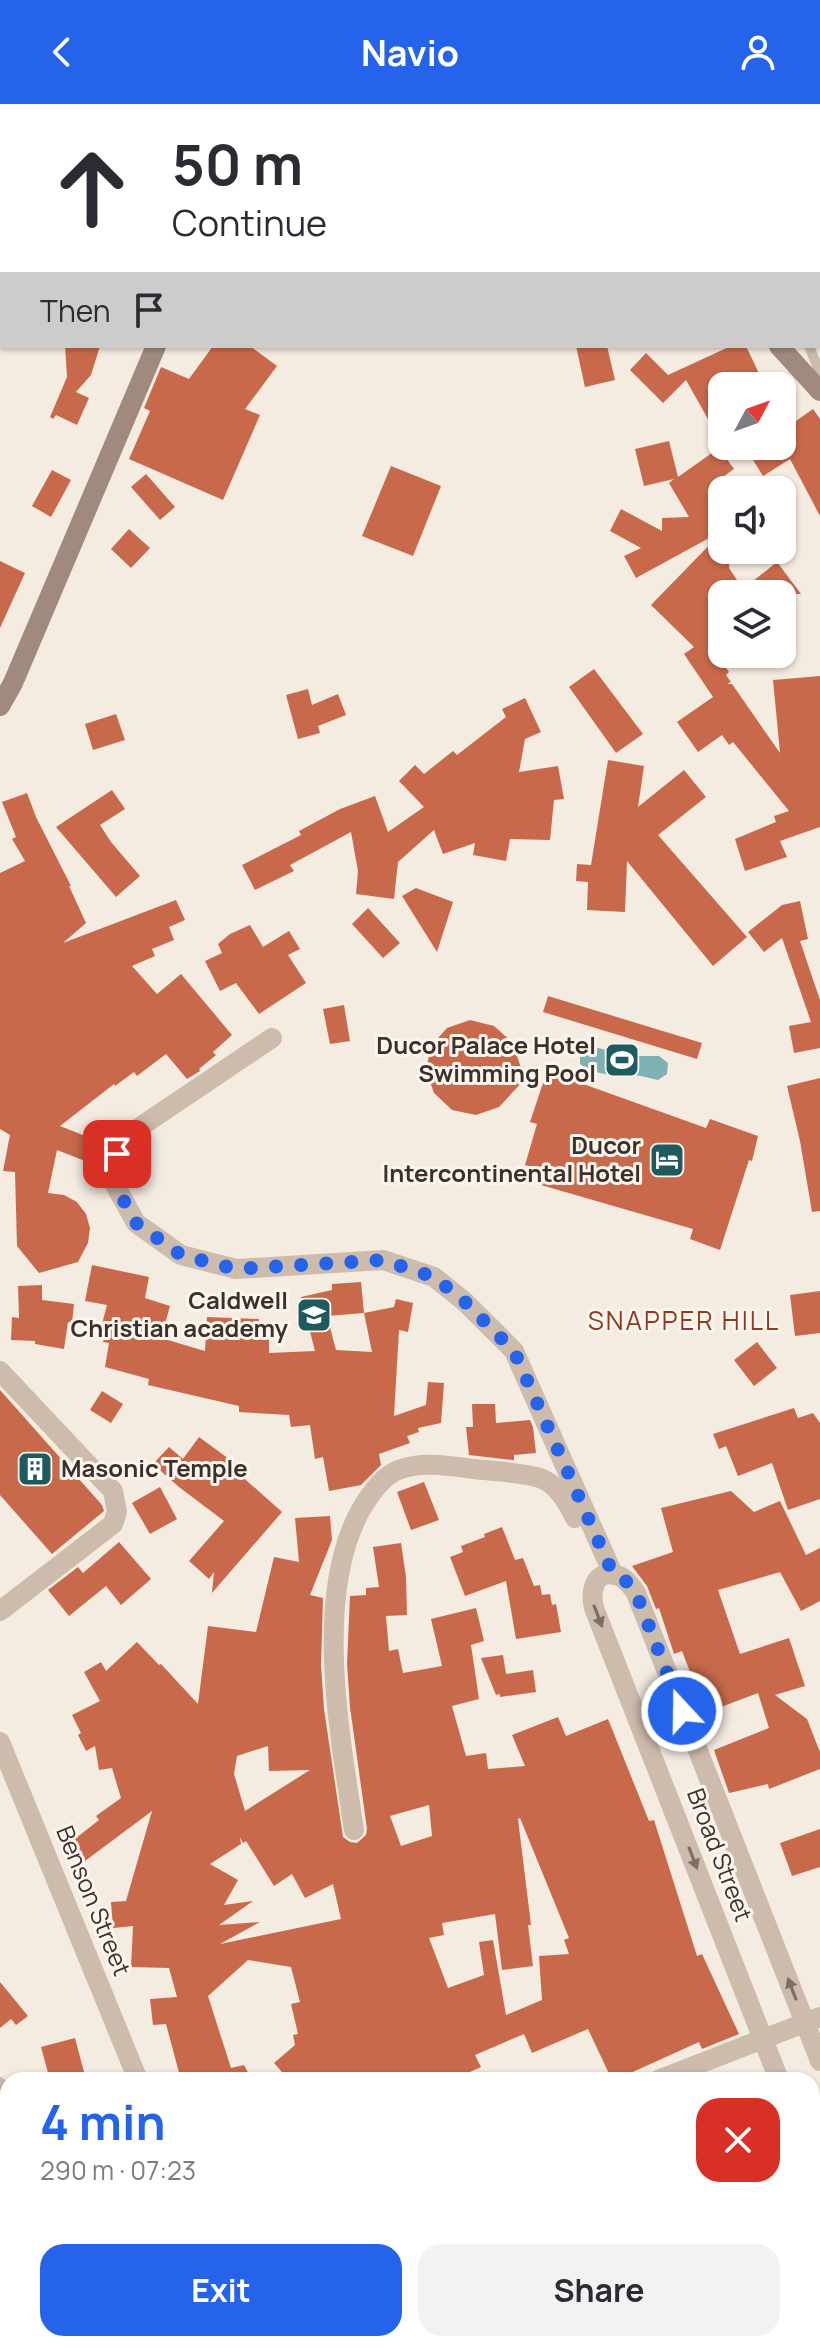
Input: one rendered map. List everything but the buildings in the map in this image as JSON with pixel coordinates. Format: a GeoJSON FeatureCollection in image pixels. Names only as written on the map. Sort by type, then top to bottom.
{"type":"FeatureCollection","features":[{"type":"Feature","properties":{"kind":"main road"},"geometry":{"type":"LineString","coordinates":[[0,706],[13,683],[155,348]]}},
{"type":"Feature","properties":{"kind":"main road"},"geometry":{"type":"LineString","coordinates":[[781,348],[820,391]]}},
{"type":"Feature","properties":{"kind":"street"},"geometry":{"type":"LineString","coordinates":[[272,1038],[137,1129],[117,1154],[114,1183],[136,1223],[181,1255],[236,1269],[383,1260],[434,1277],[465,1302],[514,1351],[609,1575]]}},
{"type":"Feature","properties":{"kind":"street"},"geometry":{"type":"LineString","coordinates":[[0,1371],[113,1491],[117,1512],[113,1524],[0,1611]]}},
{"type":"Feature","properties":{"kind":"street"},"geometry":{"type":"LineString","coordinates":[[354,1830],[337,1694],[333,1628],[339,1573],[352,1526],[374,1488],[399,1469],[434,1464],[542,1478],[565,1498],[609,1575]]}},
{"type":"Feature","properties":{"kind":"street","name":"Broad Street"},"geometry":{"type":"LineString","coordinates":[[776,2072],[591,1596],[597,1581],[609,1575],[629,1583],[636,1593],[682,1711],[812,2020],[820,2061]]}},
{"type":"Feature","properties":{"kind":"street"},"geometry":{"type":"LineString","coordinates":[[642,1729],[682,1711]]}},
{"type":"Feature","properties":{"kind":"street","name":"Benson Street"},"geometry":{"type":"LineString","coordinates":[[0,1742],[135,2072]]}},
{"type":"Feature","properties":{"kind":"street"},"geometry":{"type":"LineString","coordinates":[[678,2072],[812,2020]]}},
{"type":"Feature","properties":{"kind":"lane"},"geometry":{"type":"LineString","coordinates":[[810,348],[820,373]]}},
{"type":"Feature","properties":{"kind":"water","name":"Ducor Palace Hotel Swimming Pool"},"geometry":{"type":"Polygon","coordinates":[[[589,1045],[625,1056],[659,1056],[668,1063],[667,1074],[658,1080],[592,1071],[580,1064],[580,1053],[589,1045]]]}},
{"type":"Feature","properties":{"kind":"place","name":"Ducor Palace Hotel Swimming Pool"},"geometry":{"type":"Point","coordinates":[622,1060]}},
{"type":"Feature","properties":{"kind":"place","name":"Ducor Intercontinental Hotel"},"geometry":{"type":"Point","coordinates":[667,1160]}},
{"type":"Feature","properties":{"kind":"place","name":"Caldwell Christian academy"},"geometry":{"type":"Point","coordinates":[314,1315]}},
{"type":"Feature","properties":{"kind":"place","name":"Masonic Temple"},"geometry":{"type":"Point","coordinates":[35,1469]}},
{"type":"Feature","properties":{"kind":"district","name":"SNAPPER HILL"},"geometry":{"type":"Point","coordinates":[684,1321]}},
{"type":"Feature","properties":{"kind":"route"},"geometry":{"type":"LineString","coordinates":[[117,1154],[114,1183],[136,1223],[181,1255],[236,1269],[383,1260],[434,1277],[465,1302],[514,1351],[613,1574],[629,1583],[636,1593],[682,1711]]}}]}
